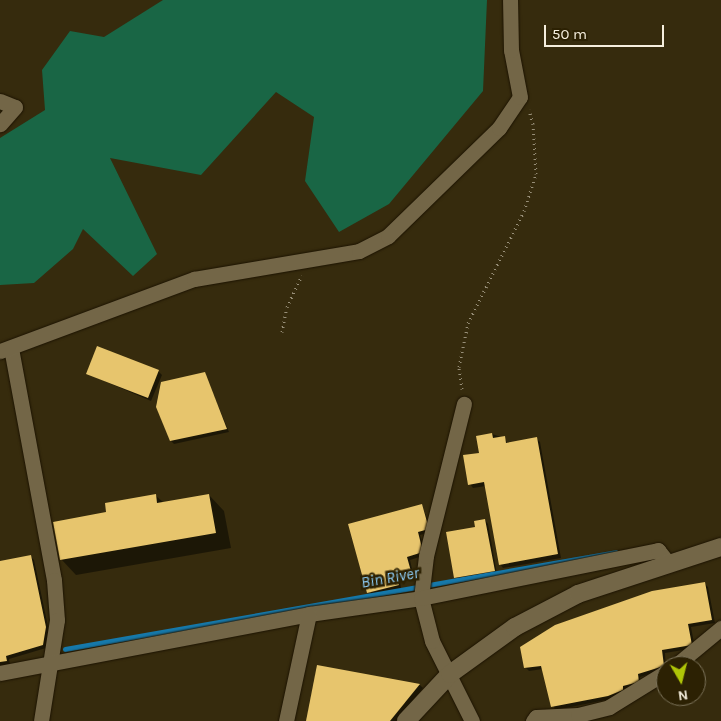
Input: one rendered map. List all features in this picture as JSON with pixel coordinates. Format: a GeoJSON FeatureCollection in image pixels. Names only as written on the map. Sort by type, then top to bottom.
{"type":"FeatureCollection","features":[{"type":"Feature","properties":{"kind":"street"},"geometry":{"type":"LineString","coordinates":[[41,721],[57,620],[54,580],[6,349],[194,279],[308,258],[359,251],[388,236],[499,128],[520,97],[511,50],[510,0]]}},
{"type":"Feature","properties":{"kind":"street"},"geometry":{"type":"LineString","coordinates":[[0,101],[15,107],[0,124]]}},
{"type":"Feature","properties":{"kind":"street"},"geometry":{"type":"LineString","coordinates":[[464,404],[426,556],[421,598],[432,641],[472,721]]}},
{"type":"Feature","properties":{"kind":"street"},"geometry":{"type":"LineString","coordinates":[[406,721],[450,674],[515,626],[578,594],[721,547]]}},
{"type":"Feature","properties":{"kind":"street"},"geometry":{"type":"LineString","coordinates":[[0,673],[309,614],[421,598],[658,550],[669,564]]}},
{"type":"Feature","properties":{"kind":"street"},"geometry":{"type":"LineString","coordinates":[[286,721],[309,614]]}},
{"type":"Feature","properties":{"kind":"street"},"geometry":{"type":"LineString","coordinates":[[687,656],[721,628]]}},
{"type":"Feature","properties":{"kind":"street"},"geometry":{"type":"LineString","coordinates":[[533,721],[536,717],[578,715],[609,707],[656,678]]}},
{"type":"Feature","properties":{"kind":"path"},"geometry":{"type":"LineString","coordinates":[[464,404],[459,367],[468,323],[524,211],[536,174],[533,124],[528,108],[520,97]]}},
{"type":"Feature","properties":{"kind":"path"},"geometry":{"type":"LineString","coordinates":[[282,332],[292,293],[308,258]]}},
{"type":"Feature","properties":{"kind":"green space"},"geometry":{"type":"Polygon","coordinates":[[[163,0],[487,0],[483,91],[389,204],[339,232],[305,181],[314,117],[276,92],[201,175],[110,158],[157,254],[133,276],[83,229],[73,249],[34,283],[0,285],[0,138],[45,110],[42,70],[70,31],[104,37],[163,0]]]}},
{"type":"Feature","properties":{"kind":"building"},"geometry":{"type":"Polygon","coordinates":[[[97,346],[159,370],[148,398],[86,374],[97,346]]]}},
{"type":"Feature","properties":{"kind":"building"},"geometry":{"type":"Polygon","coordinates":[[[205,372],[227,429],[170,441],[156,407],[161,382],[205,372]]]}},
{"type":"Feature","properties":{"kind":"building"},"geometry":{"type":"Polygon","coordinates":[[[492,433],[493,438],[505,436],[506,443],[537,437],[558,554],[499,565],[484,482],[468,485],[463,455],[479,453],[476,436],[492,433]]]}},
{"type":"Feature","properties":{"kind":"building"},"geometry":{"type":"Polygon","coordinates":[[[156,494],[157,503],[209,494],[216,533],[60,560],[53,522],[106,512],[105,503],[156,494]]]}},
{"type":"Feature","properties":{"kind":"building"},"geometry":{"type":"Polygon","coordinates":[[[422,504],[429,529],[418,532],[423,552],[407,557],[412,575],[397,579],[399,585],[367,593],[348,524],[422,504]]]}},
{"type":"Feature","properties":{"kind":"building"},"geometry":{"type":"Polygon","coordinates":[[[485,519],[495,571],[454,578],[446,532],[475,527],[474,521],[485,519]]]}},
{"type":"Feature","properties":{"kind":"building"},"geometry":{"type":"Polygon","coordinates":[[[31,555],[46,627],[43,645],[6,656],[7,661],[0,662],[0,561],[31,555]]]}},
{"type":"Feature","properties":{"kind":"building"},"geometry":{"type":"Polygon","coordinates":[[[705,582],[712,620],[688,624],[692,645],[662,650],[663,656],[656,656],[656,668],[638,674],[639,682],[623,686],[623,690],[608,696],[551,707],[541,666],[524,668],[520,647],[555,625],[652,591],[705,582]]]}},
{"type":"Feature","properties":{"kind":"building"},"geometry":{"type":"Polygon","coordinates":[[[317,665],[420,684],[390,721],[306,721],[317,665]]]}},
{"type":"Feature","properties":{"kind":"waterway","name":"Bin River"},"geometry":{"type":"LineString","coordinates":[[65,649],[616,552]]}}]}
